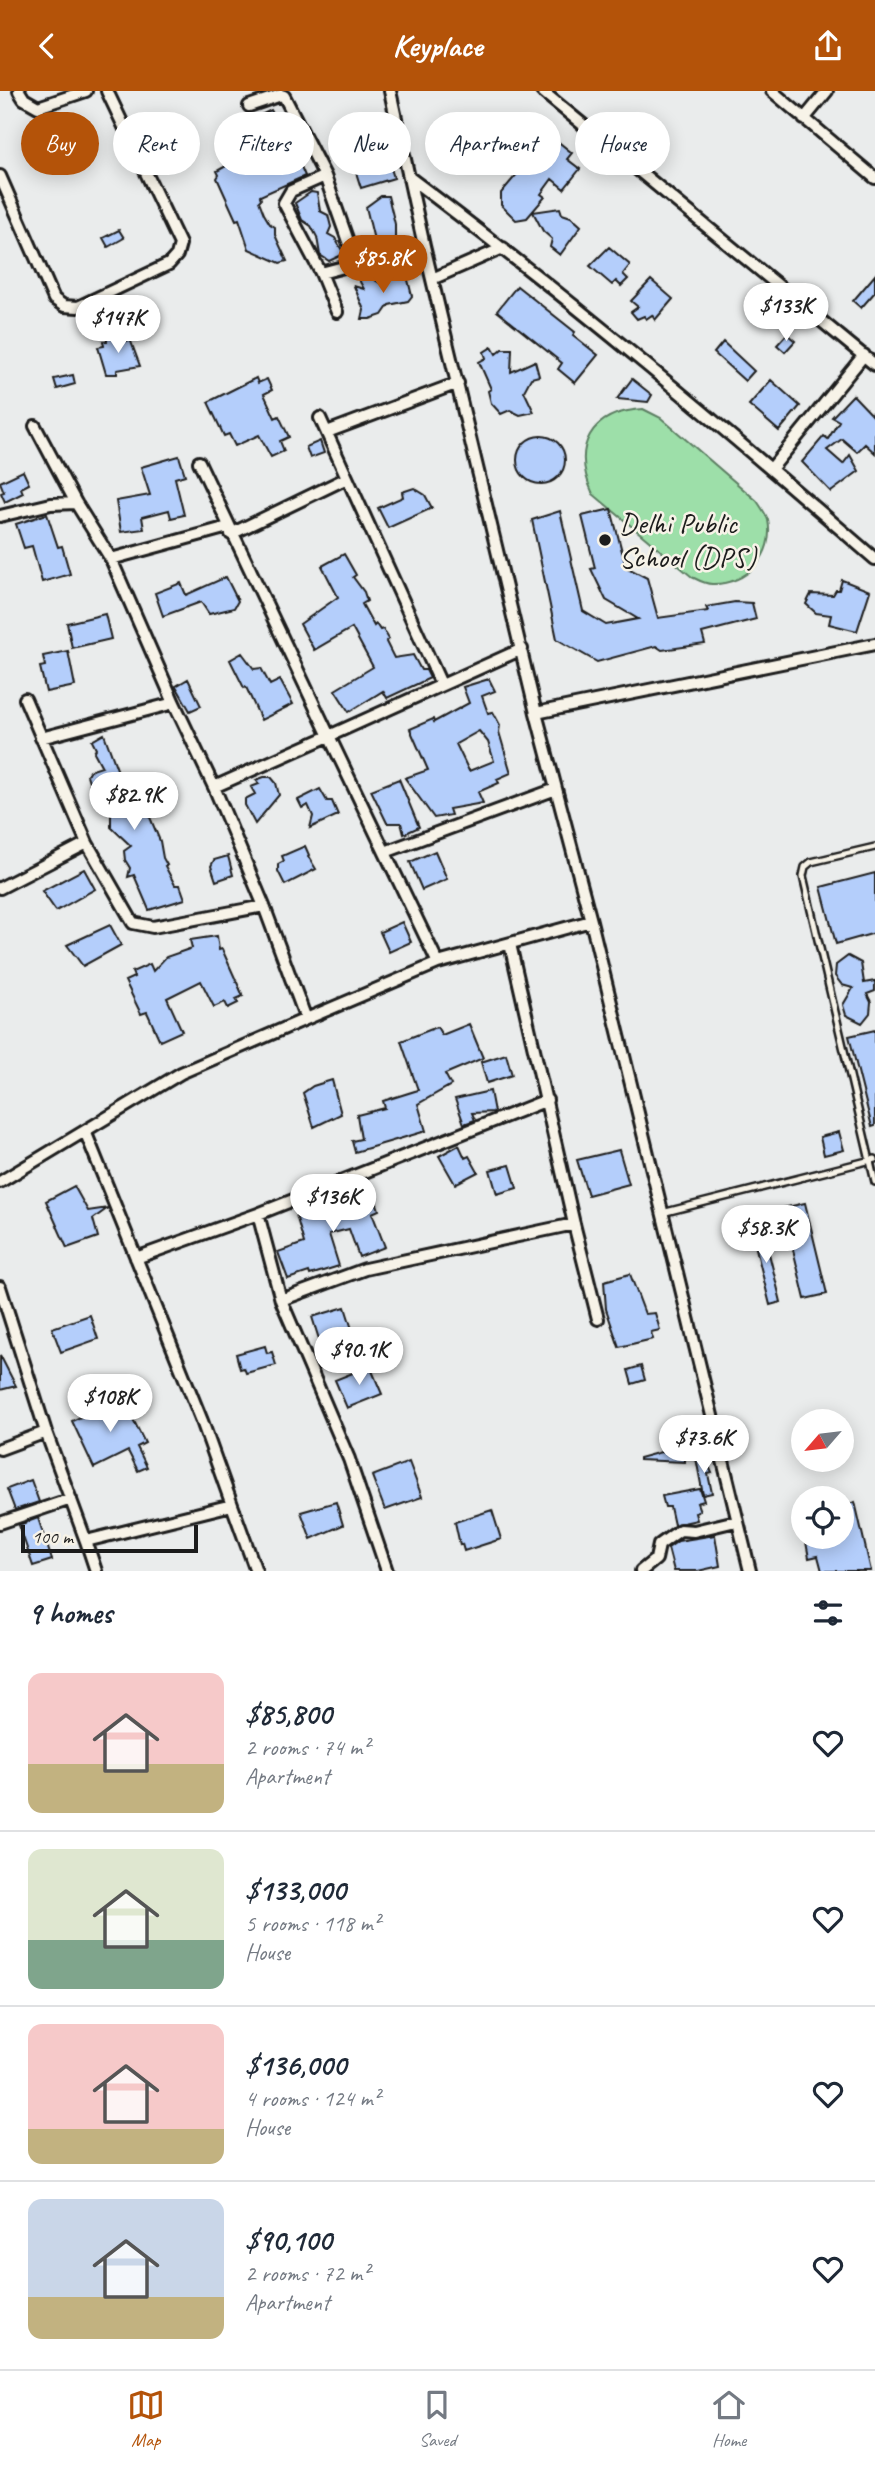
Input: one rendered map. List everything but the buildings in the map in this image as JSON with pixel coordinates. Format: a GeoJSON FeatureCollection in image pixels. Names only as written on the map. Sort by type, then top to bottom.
{"type":"FeatureCollection","features":[{"type":"Feature","properties":{"kind":"street"},"geometry":{"type":"LineString","coordinates":[[19,91],[24,99],[38,107],[86,91]]}},
{"type":"Feature","properties":{"kind":"street"},"geometry":{"type":"LineString","coordinates":[[0,176],[54,299],[64,306],[78,307],[169,264],[177,255],[180,244],[107,91]]}},
{"type":"Feature","properties":{"kind":"street"},"geometry":{"type":"LineString","coordinates":[[390,91],[424,246],[536,713],[591,921],[750,1571]]}},
{"type":"Feature","properties":{"kind":"street"},"geometry":{"type":"LineString","coordinates":[[542,91],[875,365]]}},
{"type":"Feature","properties":{"kind":"street"},"geometry":{"type":"LineString","coordinates":[[772,91],[875,179]]}},
{"type":"Feature","properties":{"kind":"street"},"geometry":{"type":"LineString","coordinates":[[804,119],[827,91]]}},
{"type":"Feature","properties":{"kind":"street"},"geometry":{"type":"LineString","coordinates":[[249,106],[284,96],[325,177],[356,264]]}},
{"type":"Feature","properties":{"kind":"street"},"geometry":{"type":"LineString","coordinates":[[325,177],[292,191],[284,203],[321,274],[337,312]]}},
{"type":"Feature","properties":{"kind":"street"},"geometry":{"type":"LineString","coordinates":[[410,178],[503,248],[771,469],[875,559]]}},
{"type":"Feature","properties":{"kind":"street"},"geometry":{"type":"LineString","coordinates":[[321,274],[424,246]]}},
{"type":"Feature","properties":{"kind":"street"},"geometry":{"type":"LineString","coordinates":[[432,279],[503,248]]}},
{"type":"Feature","properties":{"kind":"street"},"geometry":{"type":"LineString","coordinates":[[771,469],[864,355]]}},
{"type":"Feature","properties":{"kind":"street"},"geometry":{"type":"LineString","coordinates":[[327,432],[458,383]]}},
{"type":"Feature","properties":{"kind":"street"},"geometry":{"type":"LineString","coordinates":[[320,418],[441,684]]}},
{"type":"Feature","properties":{"kind":"street"},"geometry":{"type":"LineString","coordinates":[[36,426],[76,503],[111,559],[214,787],[264,906],[306,1019]]}},
{"type":"Feature","properties":{"kind":"street"},"geometry":{"type":"LineString","coordinates":[[199,462],[438,963]]}},
{"type":"Feature","properties":{"kind":"street"},"geometry":{"type":"LineString","coordinates":[[111,559],[230,530],[347,478]]}},
{"type":"Feature","properties":{"kind":"street"},"geometry":{"type":"LineString","coordinates":[[0,516],[51,504],[76,503]]}},
{"type":"Feature","properties":{"kind":"street"},"geometry":{"type":"LineString","coordinates":[[536,713],[875,644]]}},
{"type":"Feature","properties":{"kind":"street"},"geometry":{"type":"LineString","coordinates":[[214,787],[522,649]]}},
{"type":"Feature","properties":{"kind":"street"},"geometry":{"type":"LineString","coordinates":[[25,699],[87,843],[133,923],[153,927],[264,906]]}},
{"type":"Feature","properties":{"kind":"street"},"geometry":{"type":"LineString","coordinates":[[41,738],[174,703]]}},
{"type":"Feature","properties":{"kind":"street"},"geometry":{"type":"LineString","coordinates":[[384,852],[556,789]]}},
{"type":"Feature","properties":{"kind":"street"},"geometry":{"type":"LineString","coordinates":[[0,888],[87,843]]}},
{"type":"Feature","properties":{"kind":"street"},"geometry":{"type":"LineString","coordinates":[[0,1182],[181,1073],[438,963],[591,921]]}},
{"type":"Feature","properties":{"kind":"street"},"geometry":{"type":"LineString","coordinates":[[510,944],[598,1319]]}},
{"type":"Feature","properties":{"kind":"street"},"geometry":{"type":"LineString","coordinates":[[136,1258],[258,1214],[547,1100]]}},
{"type":"Feature","properties":{"kind":"street"},"geometry":{"type":"LineString","coordinates":[[85,1131],[202,1421],[256,1571]]}},
{"type":"Feature","properties":{"kind":"street"},"geometry":{"type":"LineString","coordinates":[[258,1214],[281,1300],[349,1459],[387,1571]]}},
{"type":"Feature","properties":{"kind":"street"},"geometry":{"type":"LineString","coordinates":[[281,1300],[365,1269],[574,1224]]}},
{"type":"Feature","properties":{"kind":"street"},"geometry":{"type":"LineString","coordinates":[[0,1287],[4,1315],[96,1571]]}},
{"type":"Feature","properties":{"kind":"street"},"geometry":{"type":"LineString","coordinates":[[0,1449],[46,1432]]}},
{"type":"Feature","properties":{"kind":"street"},"geometry":{"type":"LineString","coordinates":[[0,1523],[71,1499]]}},
{"type":"Feature","properties":{"kind":"street"},"geometry":{"type":"LineString","coordinates":[[86,1541],[232,1505]]}},
{"type":"Feature","properties":{"kind":"street"},"geometry":{"type":"LineString","coordinates":[[661,1571],[656,1559],[659,1545],[680,1530],[694,1531],[736,1521]]}},
{"type":"Feature","properties":{"kind":"street"},"geometry":{"type":"LineString","coordinates":[[641,1571],[656,1559]]}},
{"type":"Feature","properties":{"kind":"lane"},"geometry":{"type":"LineString","coordinates":[[875,847],[811,862],[805,867],[803,876],[872,1159],[875,1182]]}},
{"type":"Feature","properties":{"kind":"lane"},"geometry":{"type":"LineString","coordinates":[[662,1213],[872,1159]]}},
{"type":"Feature","properties":{"kind":"green space"},"geometry":{"type":"Polygon","coordinates":[[[643,409],[661,418],[757,501],[763,510],[768,520],[767,545],[756,566],[747,573],[725,583],[712,584],[692,577],[593,494],[584,461],[585,447],[590,435],[610,417],[643,409]]]}},
{"type":"Feature","properties":{"kind":"place","name":"Delhi Public School (DPS)"},"geometry":{"type":"Point","coordinates":[605,540]}}]}
